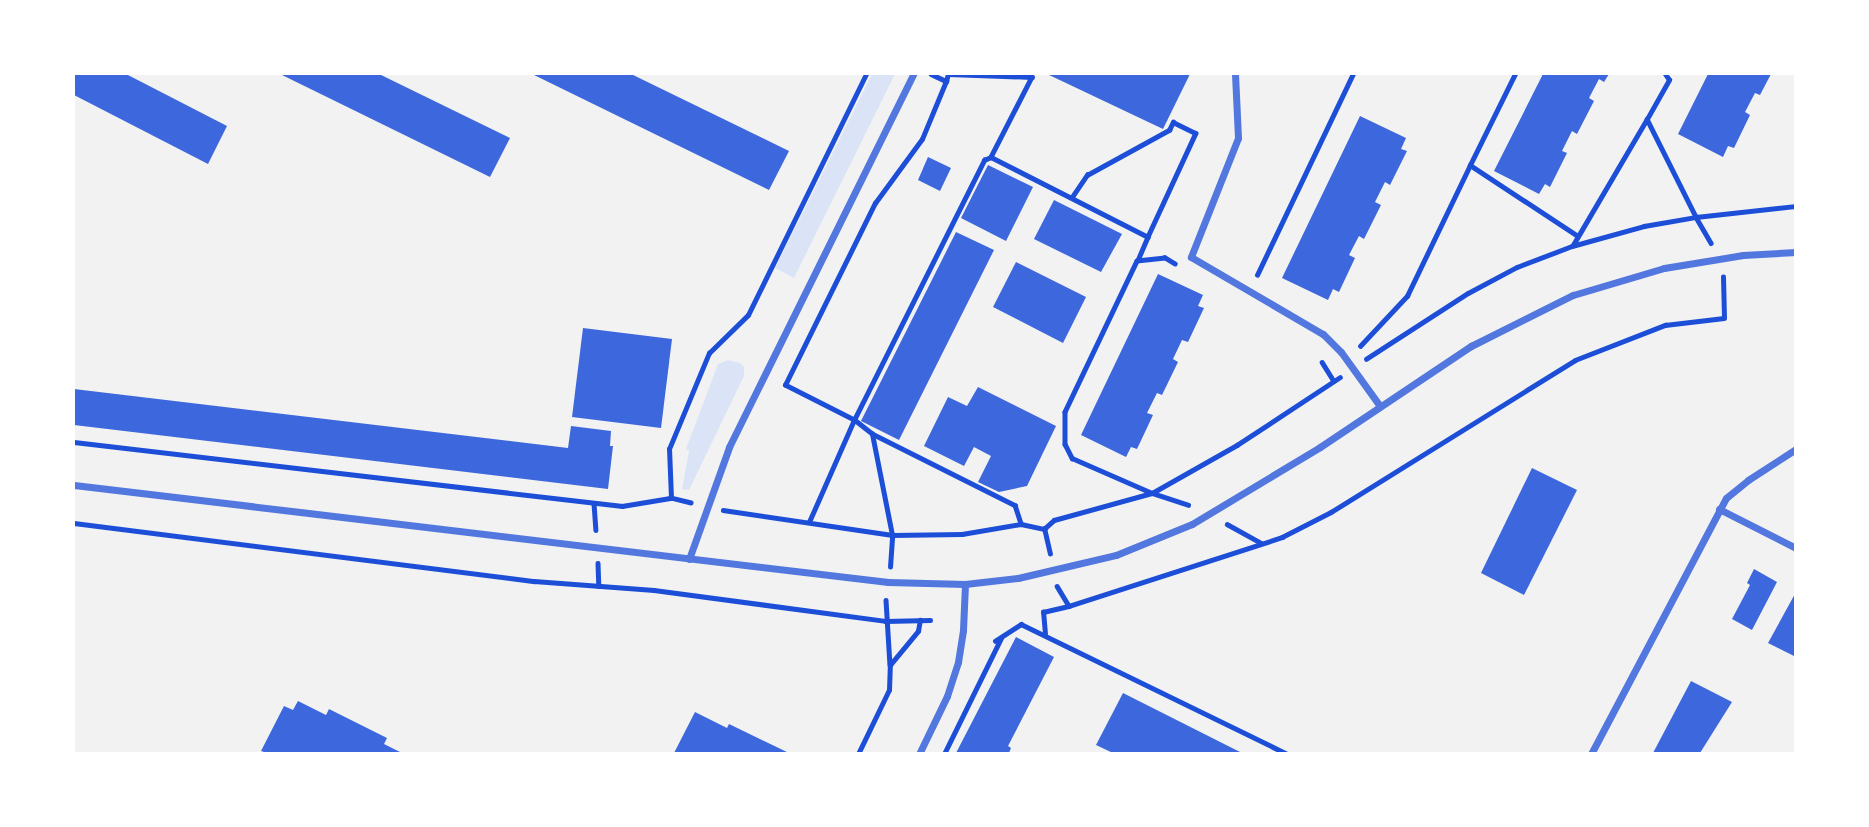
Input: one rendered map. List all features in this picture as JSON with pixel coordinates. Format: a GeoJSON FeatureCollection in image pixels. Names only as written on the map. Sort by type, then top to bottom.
{"type":"FeatureCollection","features":[{"type":"Feature","properties":{"kind":"street"},"geometry":{"type":"LineString","coordinates":[[689,559],[729,447],[913,74]]}},
{"type":"Feature","properties":{"kind":"street"},"geometry":{"type":"LineString","coordinates":[[1235,74],[1238,138],[1191,257],[1323,334],[1341,352],[1380,406]]}},
{"type":"Feature","properties":{"kind":"street"},"geometry":{"type":"LineString","coordinates":[[74,485],[888,582],[965,584],[1054,571],[1145,546],[1192,524],[1291,465],[1471,346],[1573,295],[1664,268],[1744,255],[1796,252]]}},
{"type":"Feature","properties":{"kind":"street"},"geometry":{"type":"LineString","coordinates":[[1591,754],[1719,509],[1736,489],[1796,449]]}},
{"type":"Feature","properties":{"kind":"street"},"geometry":{"type":"LineString","coordinates":[[1719,509],[1796,548]]}},
{"type":"Feature","properties":{"kind":"street"},"geometry":{"type":"LineString","coordinates":[[919,754],[947,696],[958,662],[964,630],[965,584]]}},
{"type":"Feature","properties":{"kind":"path"},"geometry":{"type":"LineString","coordinates":[[671,498],[669,449],[709,353],[748,315],[866,74]]}},
{"type":"Feature","properties":{"kind":"path"},"geometry":{"type":"LineString","coordinates":[[930,74],[946,81]]}},
{"type":"Feature","properties":{"kind":"path"},"geometry":{"type":"LineString","coordinates":[[808,523],[854,420],[984,160],[991,157],[1032,77],[948,74],[922,139],[875,204],[785,385],[854,420],[872,434],[1015,505],[1021,524]]}},
{"type":"Feature","properties":{"kind":"path"},"geometry":{"type":"LineString","coordinates":[[1250,290],[1353,74]]}},
{"type":"Feature","properties":{"kind":"path"},"geometry":{"type":"LineString","coordinates":[[1516,74],[1407,296],[1360,346],[1367,359],[1476,289],[1517,267],[1572,246],[1644,226],[1696,217],[1796,206]]}},
{"type":"Feature","properties":{"kind":"path"},"geometry":{"type":"LineString","coordinates":[[1572,246],[1670,80],[1665,74]]}},
{"type":"Feature","properties":{"kind":"path"},"geometry":{"type":"LineString","coordinates":[[1647,119],[1713,247]]}},
{"type":"Feature","properties":{"kind":"path"},"geometry":{"type":"LineString","coordinates":[[1071,198],[1087,175],[1169,130],[1173,122],[1196,133],[1065,412],[1065,444],[1072,458],[1152,493],[1191,505]]}},
{"type":"Feature","properties":{"kind":"path"},"geometry":{"type":"LineString","coordinates":[[991,157],[1149,237]]}},
{"type":"Feature","properties":{"kind":"path"},"geometry":{"type":"LineString","coordinates":[[1470,165],[1578,236]]}},
{"type":"Feature","properties":{"kind":"path"},"geometry":{"type":"LineString","coordinates":[[1137,261],[1165,258],[1176,265]]}},
{"type":"Feature","properties":{"kind":"path"},"geometry":{"type":"LineString","coordinates":[[1045,634],[1043,612],[1282,537],[1331,512],[1575,360],[1665,325],[1724,318],[1723,277]]}},
{"type":"Feature","properties":{"kind":"path"},"geometry":{"type":"LineString","coordinates":[[1044,529],[1054,520],[1152,493],[1237,445],[1341,376]]}},
{"type":"Feature","properties":{"kind":"path"},"geometry":{"type":"LineString","coordinates":[[872,434],[892,535],[890,568]]}},
{"type":"Feature","properties":{"kind":"path"},"geometry":{"type":"LineString","coordinates":[[74,442],[622,506],[671,498],[707,507],[892,535],[962,534],[1021,524],[1044,529]]}},
{"type":"Feature","properties":{"kind":"path"},"geometry":{"type":"LineString","coordinates":[[74,523],[534,581],[654,590],[885,621],[930,620]]}},
{"type":"Feature","properties":{"kind":"path"},"geometry":{"type":"LineString","coordinates":[[1228,525],[1261,543]]}},
{"type":"Feature","properties":{"kind":"path"},"geometry":{"type":"LineString","coordinates":[[1044,529],[1050,555]]}},
{"type":"Feature","properties":{"kind":"path"},"geometry":{"type":"LineString","coordinates":[[1057,586],[1069,606]]}},
{"type":"Feature","properties":{"kind":"path"},"geometry":{"type":"LineString","coordinates":[[858,754],[889,690],[886,597]]}},
{"type":"Feature","properties":{"kind":"path"},"geometry":{"type":"LineString","coordinates":[[890,665],[918,632],[920,620]]}},
{"type":"Feature","properties":{"kind":"path"},"geometry":{"type":"LineString","coordinates":[[995,641],[1021,624],[1288,754]]}},
{"type":"Feature","properties":{"kind":"path"},"geometry":{"type":"LineString","coordinates":[[944,754],[1001,636]]}},
{"type":"Feature","properties":{"kind":"shaded area"},"geometry":{"type":"Polygon","coordinates":[[[872,74],[895,74],[794,278],[775,268],[872,74]]]}},
{"type":"Feature","properties":{"kind":"shaded area"},"geometry":{"type":"Polygon","coordinates":[[[728,360],[744,367],[744,376],[689,490],[682,489],[689,451],[686,449],[718,364],[728,360]]]}},
{"type":"Feature","properties":{"kind":"building"},"geometry":{"type":"Polygon","coordinates":[[[74,74],[126,74],[227,126],[208,164],[74,95],[74,74]]]}},
{"type":"Feature","properties":{"kind":"building"},"geometry":{"type":"Polygon","coordinates":[[[280,74],[379,74],[510,138],[490,177],[280,74]]]}},
{"type":"Feature","properties":{"kind":"building"},"geometry":{"type":"Polygon","coordinates":[[[532,74],[631,74],[789,151],[769,190],[532,74]]]}},
{"type":"Feature","properties":{"kind":"building"},"geometry":{"type":"Polygon","coordinates":[[[1047,74],[1190,74],[1163,129],[1047,74]]]}},
{"type":"Feature","properties":{"kind":"building"},"geometry":{"type":"Polygon","coordinates":[[[1543,74],[1609,74],[1604,82],[1599,79],[1589,98],[1594,101],[1577,134],[1572,131],[1562,151],[1567,153],[1550,187],[1545,184],[1539,194],[1494,171],[1543,74]]]}},
{"type":"Feature","properties":{"kind":"building"},"geometry":{"type":"Polygon","coordinates":[[[1708,74],[1771,74],[1760,95],[1755,93],[1745,112],[1750,115],[1734,148],[1728,146],[1723,157],[1678,134],[1708,74]]]}},
{"type":"Feature","properties":{"kind":"building"},"geometry":{"type":"Polygon","coordinates":[[[1360,116],[1406,138],[1401,149],[1407,151],[1390,185],[1385,182],[1375,202],[1381,205],[1364,239],[1359,236],[1349,255],[1355,258],[1339,292],[1333,289],[1328,300],[1282,278],[1360,116]]]}},
{"type":"Feature","properties":{"kind":"building"},"geometry":{"type":"Polygon","coordinates":[[[928,157],[951,168],[940,191],[918,180],[928,157]]]}},
{"type":"Feature","properties":{"kind":"building"},"geometry":{"type":"Polygon","coordinates":[[[988,165],[1033,187],[1006,241],[961,218],[988,165]]]}},
{"type":"Feature","properties":{"kind":"building"},"geometry":{"type":"Polygon","coordinates":[[[1054,200],[1122,234],[1101,272],[1034,239],[1054,200]]]}},
{"type":"Feature","properties":{"kind":"building"},"geometry":{"type":"Polygon","coordinates":[[[956,232],[994,250],[899,440],[861,421],[956,232]]]}},
{"type":"Feature","properties":{"kind":"building"},"geometry":{"type":"Polygon","coordinates":[[[1016,262],[1086,297],[1063,343],[993,307],[1016,262]]]}},
{"type":"Feature","properties":{"kind":"building"},"geometry":{"type":"Polygon","coordinates":[[[1158,274],[1203,295],[1198,306],[1204,308],[1188,342],[1182,340],[1173,359],[1178,362],[1162,395],[1157,393],[1147,413],[1153,415],[1137,449],[1131,447],[1126,457],[1081,435],[1158,274]]]}},
{"type":"Feature","properties":{"kind":"building"},"geometry":{"type":"Polygon","coordinates":[[[583,328],[672,339],[661,428],[572,417],[583,328]]]}},
{"type":"Feature","properties":{"kind":"building"},"geometry":{"type":"Polygon","coordinates":[[[978,387],[1056,426],[1027,486],[999,492],[978,482],[991,456],[974,447],[964,466],[924,446],[948,397],[967,406],[978,387]]]}},
{"type":"Feature","properties":{"kind":"building"},"geometry":{"type":"Polygon","coordinates":[[[74,389],[568,448],[571,426],[611,431],[610,446],[613,446],[608,489],[74,425],[74,389]]]}},
{"type":"Feature","properties":{"kind":"building"},"geometry":{"type":"Polygon","coordinates":[[[1532,468],[1577,490],[1524,595],[1481,573],[1532,468]]]}},
{"type":"Feature","properties":{"kind":"building"},"geometry":{"type":"Polygon","coordinates":[[[1754,569],[1777,582],[1752,630],[1732,619],[1750,585],[1747,583],[1754,569]]]}},
{"type":"Feature","properties":{"kind":"building"},"geometry":{"type":"Polygon","coordinates":[[[1796,592],[1796,657],[1768,643],[1796,592]]]}},
{"type":"Feature","properties":{"kind":"building"},"geometry":{"type":"Polygon","coordinates":[[[1016,637],[1054,657],[1008,746],[1011,748],[1009,753],[956,753],[1016,637]]]}},
{"type":"Feature","properties":{"kind":"building"},"geometry":{"type":"Polygon","coordinates":[[[1691,681],[1732,702],[1700,753],[1653,753],[1691,681]]]}},
{"type":"Feature","properties":{"kind":"building"},"geometry":{"type":"Polygon","coordinates":[[[1123,693],[1242,753],[1113,753],[1096,745],[1123,693]]]}},
{"type":"Feature","properties":{"kind":"building"},"geometry":{"type":"Polygon","coordinates":[[[298,701],[326,715],[329,709],[387,738],[384,744],[402,753],[261,751],[284,706],[293,710],[298,701]]]}},
{"type":"Feature","properties":{"kind":"building"},"geometry":{"type":"Polygon","coordinates":[[[695,712],[727,728],[729,724],[789,753],[674,753],[695,712]]]}}]}
